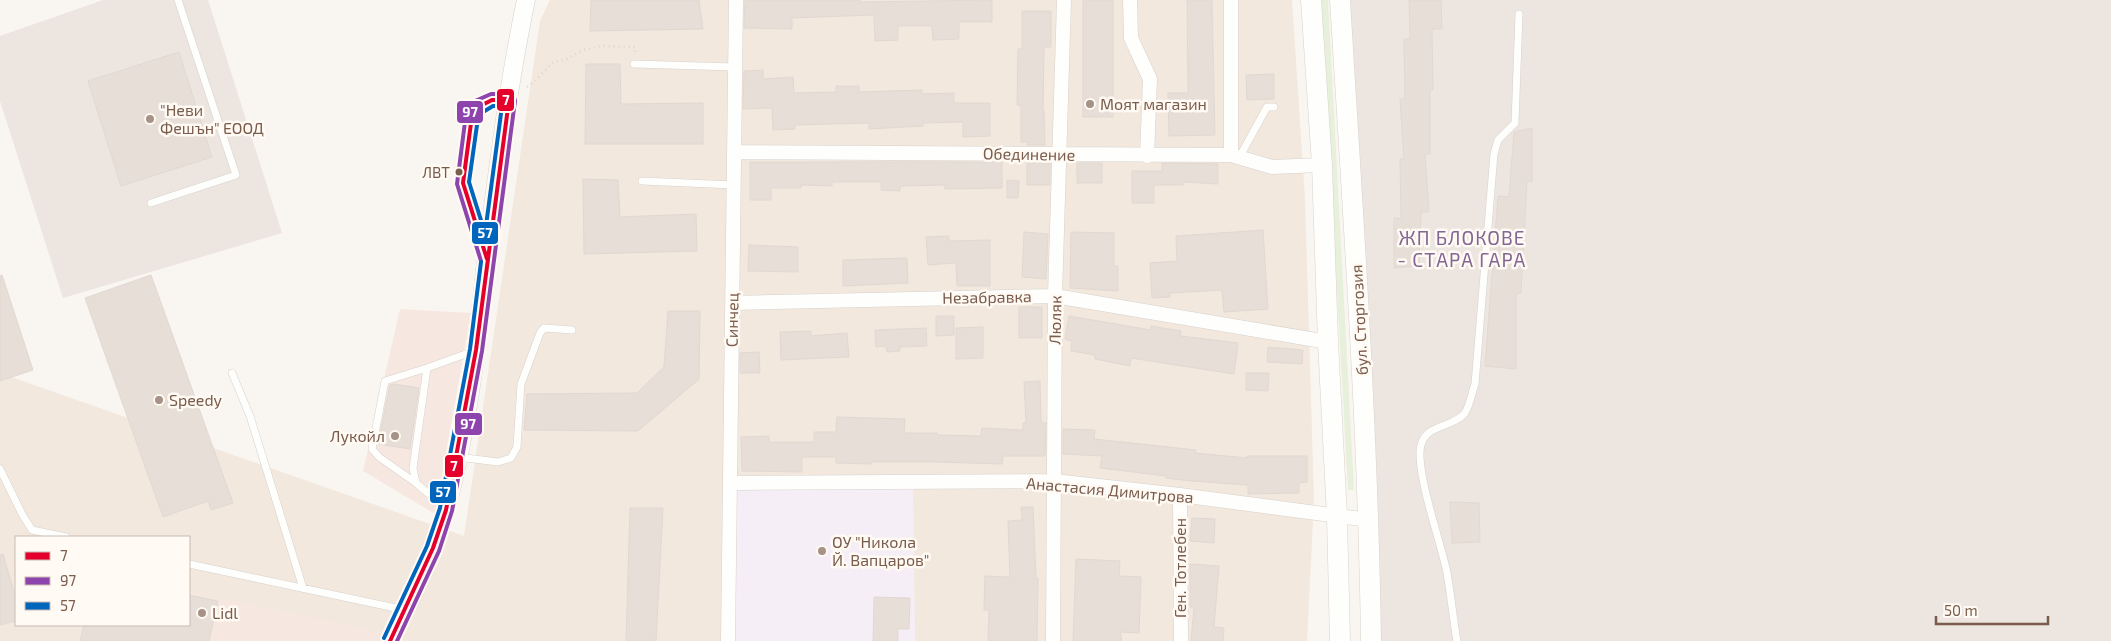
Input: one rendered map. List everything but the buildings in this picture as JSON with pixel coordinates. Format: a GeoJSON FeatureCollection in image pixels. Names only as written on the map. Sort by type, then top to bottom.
{"type":"FeatureCollection","features":[{"type":"Feature","properties":{"kind":"main road","name":"бул. Сторгозия"},"geometry":{"type":"LineString","coordinates":[[1311,0],[1322,165],[1328,342],[1337,516],[1340,641]]}},
{"type":"Feature","properties":{"kind":"main road","name":"бул. Сторгозия"},"geometry":{"type":"LineString","coordinates":[[1340,0],[1362,360],[1369,520],[1371,641]]}},
{"type":"Feature","properties":{"kind":"street"},"geometry":{"type":"LineString","coordinates":[[390,641],[433,548],[446,510],[458,457],[476,350],[510,93],[526,0]]}},
{"type":"Feature","properties":{"kind":"street","name":"Синчец"},"geometry":{"type":"LineString","coordinates":[[728,641],[736,0]]}},
{"type":"Feature","properties":{"kind":"street","name":"Люляк"},"geometry":{"type":"LineString","coordinates":[[1053,641],[1055,296],[1061,154],[1064,0]]}},
{"type":"Feature","properties":{"kind":"street"},"geometry":{"type":"LineString","coordinates":[[1130,0],[1131,38],[1150,79],[1147,156]]}},
{"type":"Feature","properties":{"kind":"street"},"geometry":{"type":"LineString","coordinates":[[1231,0],[1235,156]]}},
{"type":"Feature","properties":{"kind":"street","name":"Обединение"},"geometry":{"type":"LineString","coordinates":[[734,152],[1235,156],[1272,167],[1322,165]]}},
{"type":"Feature","properties":{"kind":"street","name":"Незабравка"},"geometry":{"type":"LineString","coordinates":[[732,303],[1055,296],[1328,342]]}},
{"type":"Feature","properties":{"kind":"street","name":"Анастасия Димитрова"},"geometry":{"type":"LineString","coordinates":[[730,483],[1054,481],[1180,495],[1369,520]]}},
{"type":"Feature","properties":{"kind":"street","name":"Ген. Тотлебен"},"geometry":{"type":"LineString","coordinates":[[1180,495],[1180,641]]}},
{"type":"Feature","properties":{"kind":"lane"},"geometry":{"type":"LineString","coordinates":[[151,203],[236,175],[178,0]]}},
{"type":"Feature","properties":{"kind":"lane"},"geometry":{"type":"LineString","coordinates":[[1456,641],[1447,571],[1425,488],[1420,452],[1422,442],[1428,432],[1458,420],[1466,411],[1475,384],[1494,154],[1498,140],[1515,123],[1519,14]]}},
{"type":"Feature","properties":{"kind":"lane"},"geometry":{"type":"LineString","coordinates":[[634,64],[734,67]]}},
{"type":"Feature","properties":{"kind":"lane"},"geometry":{"type":"LineString","coordinates":[[487,259],[463,183],[471,123],[478,107],[510,93]]}},
{"type":"Feature","properties":{"kind":"lane"},"geometry":{"type":"LineString","coordinates":[[1235,156],[1267,107],[1274,107]]}},
{"type":"Feature","properties":{"kind":"lane"},"geometry":{"type":"LineString","coordinates":[[642,181],[733,185]]}},
{"type":"Feature","properties":{"kind":"lane"},"geometry":{"type":"LineString","coordinates":[[458,457],[498,462],[510,458],[517,446],[521,384],[540,333],[544,328],[572,330]]}},
{"type":"Feature","properties":{"kind":"lane"},"geometry":{"type":"LineString","coordinates":[[446,510],[416,483],[372,450],[385,381],[476,350]]}},
{"type":"Feature","properties":{"kind":"lane"},"geometry":{"type":"LineString","coordinates":[[416,483],[413,468],[427,368]]}},
{"type":"Feature","properties":{"kind":"lane"},"geometry":{"type":"LineString","coordinates":[[232,373],[250,416],[302,588]]}},
{"type":"Feature","properties":{"kind":"lane"},"geometry":{"type":"LineString","coordinates":[[0,469],[32,530],[61,536]]}},
{"type":"Feature","properties":{"kind":"lane"},"geometry":{"type":"LineString","coordinates":[[190,564],[405,610]]}},
{"type":"Feature","properties":{"kind":"path"},"geometry":{"type":"LineString","coordinates":[[510,93],[526,87],[536,80],[553,62],[565,60],[583,50],[602,46],[635,47],[634,64]]}},
{"type":"Feature","properties":{"kind":"shaded area"},"geometry":{"type":"Polygon","coordinates":[[[103,0],[208,0],[282,233],[63,298],[0,101],[0,36],[103,0]]]}},
{"type":"Feature","properties":{"kind":"shaded area"},"geometry":{"type":"Polygon","coordinates":[[[550,0],[1292,0],[1305,200],[1314,500],[1307,641],[0,641],[0,373],[464,536],[540,21],[550,0]]]}},
{"type":"Feature","properties":{"kind":"shaded area"},"geometry":{"type":"Polygon","coordinates":[[[1350,0],[2111,0],[2111,641],[1370,641],[1364,233],[1350,0]]]}},
{"type":"Feature","properties":{"kind":"shaded area"},"geometry":{"type":"Polygon","coordinates":[[[400,309],[471,313],[435,514],[363,471],[400,309]]]}},
{"type":"Feature","properties":{"kind":"shaded area","name":"ОУ \"Никола Й. Вапцаров\""},"geometry":{"type":"Polygon","coordinates":[[[913,482],[915,641],[728,641],[730,483],[913,482]]]}},
{"type":"Feature","properties":{"kind":"shaded area"},"geometry":{"type":"Polygon","coordinates":[[[190,592],[381,632],[377,641],[95,641],[98,626],[190,626],[190,592]]]}},
{"type":"Feature","properties":{"kind":"green space"},"geometry":{"type":"Polygon","coordinates":[[[1321,0],[1328,0],[1354,490],[1348,490],[1321,0]]]}},
{"type":"Feature","properties":{"kind":"transit line","name":"97"},"geometry":{"type":"LineString","coordinates":[[397,641],[439,551],[452,511],[482,351],[515,101],[514,97],[510,94],[491,94],[475,101],[465,122],[457,184],[481,261]]}},
{"type":"Feature","properties":{"kind":"transit line","name":"7"},"geometry":{"type":"LineString","coordinates":[[390,641],[433,548],[446,510],[476,350],[509,100],[492,100],[478,107],[471,123],[463,183],[487,259]]}},
{"type":"Feature","properties":{"kind":"transit line","name":"57"},"geometry":{"type":"LineString","coordinates":[[493,106],[502,106],[485,233],[469,182],[477,125],[483,112],[493,106]]}},
{"type":"Feature","properties":{"kind":"transit line","name":"57"},"geometry":{"type":"LineString","coordinates":[[384,638],[427,546],[440,508],[470,349],[481,262]]}},
{"type":"Feature","properties":{"kind":"place","name":"Моят магазин"},"geometry":{"type":"Point","coordinates":[1090,104]}},
{"type":"Feature","properties":{"kind":"place","name":"\"Неви Фешън\" ЕООД"},"geometry":{"type":"Point","coordinates":[150,119]}},
{"type":"Feature","properties":{"kind":"place","name":"ЛВТ"},"geometry":{"type":"Point","coordinates":[459,172]}},
{"type":"Feature","properties":{"kind":"place","name":"Speedy"},"geometry":{"type":"Point","coordinates":[159,400]}},
{"type":"Feature","properties":{"kind":"place","name":"Лукойл"},"geometry":{"type":"Point","coordinates":[395,436]}},
{"type":"Feature","properties":{"kind":"place","name":"ОУ \"Никола Й. Вапцаров\""},"geometry":{"type":"Point","coordinates":[822,551]}},
{"type":"Feature","properties":{"kind":"place","name":"Lidl"},"geometry":{"type":"Point","coordinates":[202,613]}},
{"type":"Feature","properties":{"kind":"district","name":"ЖП БЛОКОВЕ - СТАРА ГАРА"},"geometry":{"type":"Point","coordinates":[1462,249]}}]}
